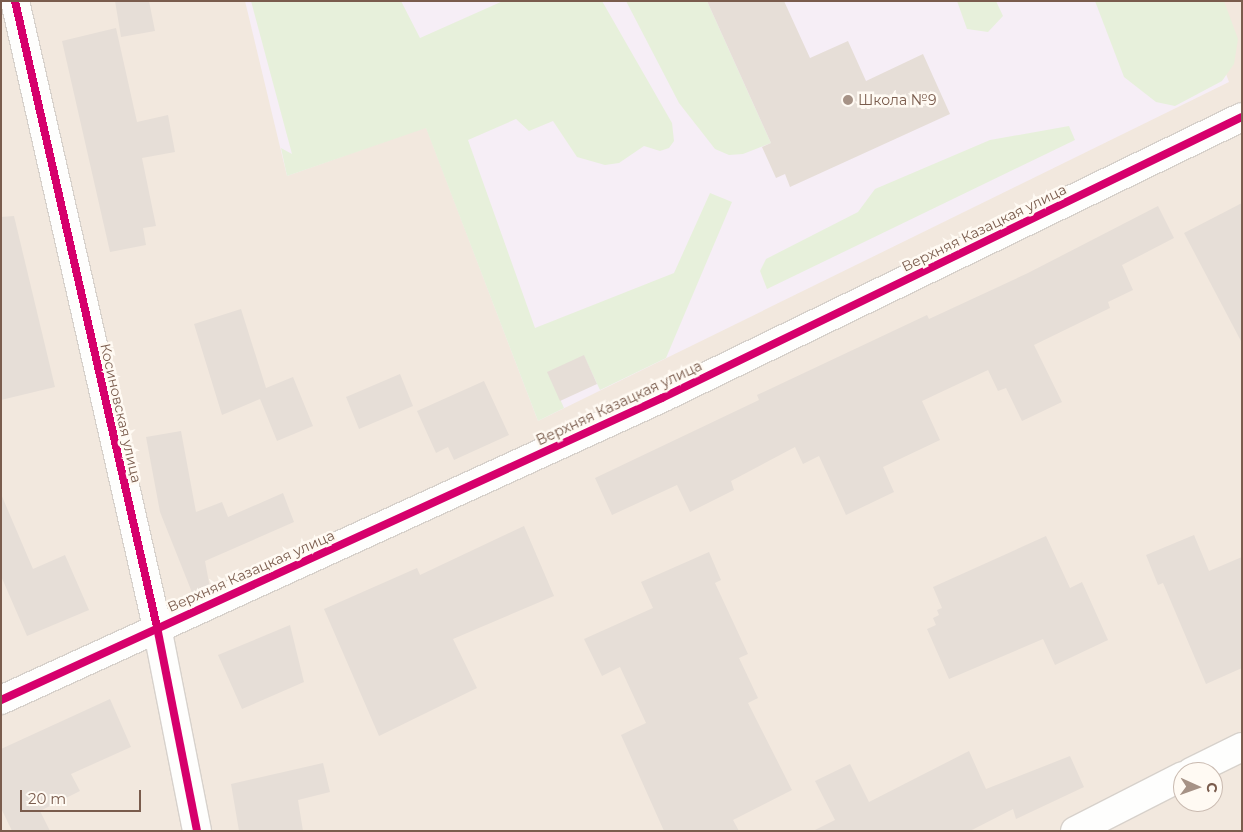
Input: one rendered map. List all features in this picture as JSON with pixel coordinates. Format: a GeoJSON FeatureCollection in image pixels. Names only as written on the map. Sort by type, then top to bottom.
{"type":"FeatureCollection","features":[{"type":"Feature","properties":{"kind":"street","name":"Косиновская улица"},"geometry":{"type":"LineString","coordinates":[[15,1],[157,627],[196,831]]}},
{"type":"Feature","properties":{"kind":"street","name":"Верхняя Казацкая улица"},"geometry":{"type":"LineString","coordinates":[[1,700],[157,627],[662,398],[1242,117]]}},
{"type":"Feature","properties":{"kind":"street"},"geometry":{"type":"LineString","coordinates":[[1211,762],[1242,746]]}},
{"type":"Feature","properties":{"kind":"street"},"geometry":{"type":"LineString","coordinates":[[1075,831],[1173,781]]}},
{"type":"Feature","properties":{"kind":"shaded area"},"geometry":{"type":"Polygon","coordinates":[[[1,1],[1242,1],[1242,831],[1,831],[1,1]]]}},
{"type":"Feature","properties":{"kind":"shaded area"},"geometry":{"type":"Polygon","coordinates":[[[245,1],[1199,1],[1229,82],[538,421],[426,127],[287,176],[245,1]]]}},
{"type":"Feature","properties":{"kind":"green space"},"geometry":{"type":"Polygon","coordinates":[[[251,1],[401,1],[420,38],[503,1],[602,1],[672,123],[674,141],[669,148],[660,151],[644,146],[619,163],[605,165],[577,157],[553,121],[529,131],[516,119],[468,140],[535,328],[674,273],[710,193],[732,202],[666,358],[600,390],[584,356],[548,372],[564,408],[538,421],[426,128],[287,176],[281,148],[292,154],[251,1]]]}},
{"type":"Feature","properties":{"kind":"green space"},"geometry":{"type":"Polygon","coordinates":[[[626,1],[707,1],[771,143],[743,154],[729,155],[715,149],[679,103],[626,1]]]}},
{"type":"Feature","properties":{"kind":"green space"},"geometry":{"type":"Polygon","coordinates":[[[957,1],[996,1],[1003,16],[988,32],[967,29],[957,1]]]}},
{"type":"Feature","properties":{"kind":"green space"},"geometry":{"type":"Polygon","coordinates":[[[1095,1],[1224,1],[1238,39],[1234,64],[1222,81],[1175,106],[1156,102],[1124,77],[1095,1]]]}},
{"type":"Feature","properties":{"kind":"green space"},"geometry":{"type":"Polygon","coordinates":[[[1069,126],[1075,140],[767,289],[760,271],[766,259],[858,212],[875,189],[990,140],[1069,126]]]}},
{"type":"Feature","properties":{"kind":"building"},"geometry":{"type":"Polygon","coordinates":[[[115,1],[149,1],[155,31],[121,37],[115,1]]]}},
{"type":"Feature","properties":{"kind":"building","name":"Школа №9"},"geometry":{"type":"Polygon","coordinates":[[[707,1],[784,1],[810,58],[848,41],[866,81],[923,54],[950,114],[790,187],[785,174],[776,178],[762,147],[771,143],[707,1]]]}},
{"type":"Feature","properties":{"kind":"building"},"geometry":{"type":"Polygon","coordinates":[[[116,28],[137,122],[168,115],[175,152],[142,158],[156,226],[143,228],[146,245],[110,252],[62,41],[116,28]]]}},
{"type":"Feature","properties":{"kind":"building"},"geometry":{"type":"Polygon","coordinates":[[[1242,203],[1242,343],[1184,233],[1242,203]]]}},
{"type":"Feature","properties":{"kind":"building"},"geometry":{"type":"Polygon","coordinates":[[[1158,206],[1174,238],[1122,265],[1133,290],[1108,302],[1110,308],[1034,345],[1062,402],[1022,421],[1006,388],[998,391],[988,370],[922,401],[940,440],[883,467],[894,492],[846,515],[819,456],[803,464],[795,447],[731,481],[734,490],[690,512],[677,485],[612,515],[595,478],[759,400],[757,395],[927,315],[929,319],[1028,273],[1158,206]]]}},
{"type":"Feature","properties":{"kind":"building"},"geometry":{"type":"Polygon","coordinates":[[[14,216],[55,387],[1,400],[1,217],[14,216]]]}},
{"type":"Feature","properties":{"kind":"building"},"geometry":{"type":"Polygon","coordinates":[[[241,309],[266,388],[293,377],[313,426],[277,441],[260,399],[222,415],[194,324],[241,309]]]}},
{"type":"Feature","properties":{"kind":"building"},"geometry":{"type":"Polygon","coordinates":[[[584,355],[597,384],[560,401],[547,372],[584,355]]]}},
{"type":"Feature","properties":{"kind":"building"},"geometry":{"type":"Polygon","coordinates":[[[400,374],[413,406],[359,429],[346,397],[400,374]]]}},
{"type":"Feature","properties":{"kind":"building"},"geometry":{"type":"Polygon","coordinates":[[[484,381],[509,435],[454,460],[448,447],[436,453],[417,411],[484,381]]]}},
{"type":"Feature","properties":{"kind":"building"},"geometry":{"type":"Polygon","coordinates":[[[181,431],[196,512],[222,502],[228,517],[283,493],[294,522],[205,561],[210,588],[193,595],[160,512],[146,437],[181,431]]]}},
{"type":"Feature","properties":{"kind":"building"},"geometry":{"type":"Polygon","coordinates":[[[1,494],[33,569],[65,555],[89,610],[27,636],[1,576],[1,494]]]}},
{"type":"Feature","properties":{"kind":"building"},"geometry":{"type":"Polygon","coordinates":[[[524,526],[554,596],[453,639],[477,688],[379,736],[324,609],[417,568],[420,575],[524,526]]]}},
{"type":"Feature","properties":{"kind":"building"},"geometry":{"type":"Polygon","coordinates":[[[1194,535],[1209,571],[1242,557],[1242,668],[1206,684],[1163,583],[1158,585],[1146,555],[1194,535]]]}},
{"type":"Feature","properties":{"kind":"building"},"geometry":{"type":"Polygon","coordinates":[[[1046,536],[1070,588],[1082,582],[1108,640],[1055,665],[1043,639],[949,679],[927,629],[936,625],[933,618],[939,615],[937,610],[942,608],[933,587],[1046,536]]]}},
{"type":"Feature","properties":{"kind":"building"},"geometry":{"type":"Polygon","coordinates":[[[709,552],[721,580],[715,583],[748,654],[739,658],[758,698],[748,703],[792,790],[733,820],[739,831],[664,831],[621,735],[646,723],[620,667],[602,676],[584,639],[653,608],[641,582],[709,552]]]}},
{"type":"Feature","properties":{"kind":"building"},"geometry":{"type":"Polygon","coordinates":[[[290,625],[304,682],[242,709],[218,655],[290,625]]]}},
{"type":"Feature","properties":{"kind":"building"},"geometry":{"type":"Polygon","coordinates":[[[110,699],[131,747],[71,774],[80,791],[40,811],[50,831],[12,831],[1,808],[1,749],[110,699]]]}},
{"type":"Feature","properties":{"kind":"building"},"geometry":{"type":"Polygon","coordinates":[[[969,751],[986,789],[1070,756],[1084,787],[1016,819],[1013,809],[970,831],[813,831],[835,820],[815,781],[850,764],[869,802],[969,751]]]}},
{"type":"Feature","properties":{"kind":"building"},"geometry":{"type":"Polygon","coordinates":[[[323,763],[330,792],[298,800],[303,831],[239,831],[231,784],[323,763]]]}},
{"type":"Feature","properties":{"kind":"cycle path"},"geometry":{"type":"LineString","coordinates":[[15,1],[157,627],[197,831]]}},
{"type":"Feature","properties":{"kind":"cycle path"},"geometry":{"type":"LineString","coordinates":[[1,700],[662,398],[1242,117]]}},
{"type":"Feature","properties":{"kind":"place","name":"Школа №9"},"geometry":{"type":"Point","coordinates":[848,100]}}]}
